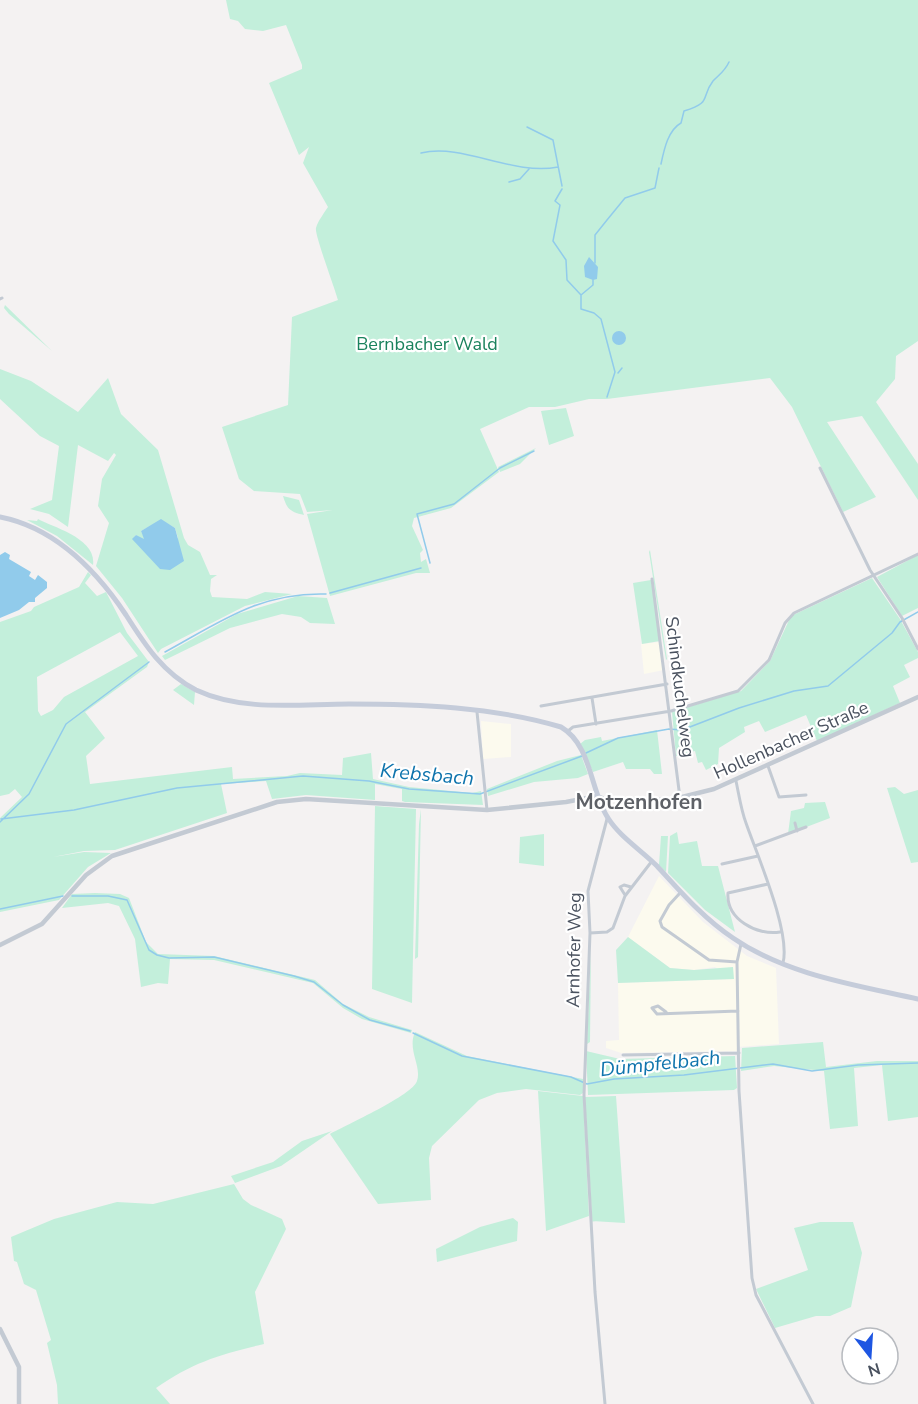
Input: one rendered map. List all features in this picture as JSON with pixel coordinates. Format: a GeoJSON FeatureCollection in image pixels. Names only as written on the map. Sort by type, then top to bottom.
{"type":"FeatureCollection","features":[{"type":"Feature","properties":{"kind":"main road"},"geometry":{"type":"LineString","coordinates":[[0,518],[36,530],[73,553],[108,590],[154,657],[182,681],[210,696],[259,704],[403,705],[477,712],[551,724],[568,731],[583,755],[608,819],[723,931],[741,944],[783,963],[826,978],[918,999]]}},
{"type":"Feature","properties":{"kind":"street"},"geometry":{"type":"LineString","coordinates":[[820,468],[873,575],[902,618],[918,649]]}},
{"type":"Feature","properties":{"kind":"street"},"geometry":{"type":"LineString","coordinates":[[568,731],[573,727],[671,711],[740,690],[770,660],[790,615],[918,554]]}},
{"type":"Feature","properties":{"kind":"street","name":"Schindkuchelweg"},"geometry":{"type":"LineString","coordinates":[[652,579],[668,684],[680,798]]}},
{"type":"Feature","properties":{"kind":"street"},"geometry":{"type":"LineString","coordinates":[[541,706],[668,684]]}},
{"type":"Feature","properties":{"kind":"street","name":"Hollenbacher Straße"},"geometry":{"type":"LineString","coordinates":[[0,945],[42,924],[86,875],[112,856],[267,804],[306,799],[486,810],[600,798],[680,798],[736,781],[918,697]]}},
{"type":"Feature","properties":{"kind":"street"},"geometry":{"type":"LineString","coordinates":[[592,698],[596,724]]}},
{"type":"Feature","properties":{"kind":"street"},"geometry":{"type":"LineString","coordinates":[[477,712],[486,810]]}},
{"type":"Feature","properties":{"kind":"street"},"geometry":{"type":"LineString","coordinates":[[768,766],[779,797],[806,795]]}},
{"type":"Feature","properties":{"kind":"street"},"geometry":{"type":"LineString","coordinates":[[736,781],[745,820],[768,884],[780,932],[783,963]]}},
{"type":"Feature","properties":{"kind":"street","name":"Arnhofer Weg"},"geometry":{"type":"LineString","coordinates":[[605,1404],[590,1217],[584,1084],[590,883],[600,855],[608,819]]}},
{"type":"Feature","properties":{"kind":"street"},"geometry":{"type":"LineString","coordinates":[[795,823],[797,831]]}},
{"type":"Feature","properties":{"kind":"street"},"geometry":{"type":"LineString","coordinates":[[755,846],[806,827]]}},
{"type":"Feature","properties":{"kind":"street"},"geometry":{"type":"LineString","coordinates":[[722,864],[758,856]]}},
{"type":"Feature","properties":{"kind":"street"},"geometry":{"type":"LineString","coordinates":[[590,933],[607,932],[613,928],[625,896],[652,861]]}},
{"type":"Feature","properties":{"kind":"street"},"geometry":{"type":"LineString","coordinates":[[768,884],[728,893],[730,910],[734,916],[765,933],[780,932]]}},
{"type":"Feature","properties":{"kind":"street"},"geometry":{"type":"LineString","coordinates":[[625,896],[620,887],[624,885],[631,887]]}},
{"type":"Feature","properties":{"kind":"street"},"geometry":{"type":"LineString","coordinates":[[681,892],[667,908],[660,921],[662,927],[709,960],[737,962]]}},
{"type":"Feature","properties":{"kind":"street"},"geometry":{"type":"LineString","coordinates":[[741,944],[737,962],[738,1053],[753,1284],[813,1404]]}},
{"type":"Feature","properties":{"kind":"street"},"geometry":{"type":"LineString","coordinates":[[666,1012],[738,1011]]}},
{"type":"Feature","properties":{"kind":"street"},"geometry":{"type":"LineString","coordinates":[[623,1055],[738,1053]]}},
{"type":"Feature","properties":{"kind":"street"},"geometry":{"type":"LineString","coordinates":[[0,1329],[19,1367],[19,1404]]}},
{"type":"Feature","properties":{"kind":"shaded area"},"geometry":{"type":"Polygon","coordinates":[[[660,642],[664,670],[644,674],[641,644],[660,642]]]}},
{"type":"Feature","properties":{"kind":"shaded area"},"geometry":{"type":"Polygon","coordinates":[[[481,721],[511,724],[511,757],[483,759],[481,721]]]}},
{"type":"Feature","properties":{"kind":"shaded area"},"geometry":{"type":"Polygon","coordinates":[[[659,876],[703,922],[747,956],[776,968],[779,1044],[737,1047],[737,1051],[621,1053],[606,1048],[606,1041],[619,1040],[618,983],[734,979],[715,967],[694,970],[670,968],[628,937],[659,876]]]}},
{"type":"Feature","properties":{"kind":"green space","name":"Bernbacher Wald"},"geometry":{"type":"Polygon","coordinates":[[[226,0],[918,0],[918,341],[896,356],[895,379],[876,402],[918,464],[918,500],[862,416],[827,422],[876,497],[843,512],[792,407],[770,378],[607,399],[589,399],[555,407],[529,407],[480,429],[499,472],[451,508],[414,518],[412,526],[423,550],[420,553],[421,562],[426,559],[430,573],[416,573],[330,596],[307,514],[333,510],[307,512],[300,494],[254,491],[239,479],[222,427],[288,405],[292,317],[338,300],[316,232],[318,223],[328,207],[303,163],[309,147],[299,155],[269,83],[302,69],[302,65],[286,25],[263,31],[245,29],[238,21],[230,19],[226,0]]]}},
{"type":"Feature","properties":{"kind":"green space"},"geometry":{"type":"Polygon","coordinates":[[[5,305],[52,351],[9,314],[4,308],[5,305]]]}},
{"type":"Feature","properties":{"kind":"green space"},"geometry":{"type":"Polygon","coordinates":[[[0,369],[31,381],[78,412],[108,378],[121,414],[158,450],[184,538],[188,545],[200,552],[210,575],[217,575],[211,579],[212,597],[247,599],[265,592],[292,594],[245,606],[161,649],[158,653],[122,598],[96,566],[109,523],[98,506],[102,479],[116,455],[114,453],[108,461],[78,445],[68,527],[49,514],[30,509],[52,500],[59,446],[40,436],[0,399],[0,369]],[[161,520],[141,531],[145,539],[141,540],[136,535],[133,539],[158,566],[178,538],[175,528],[161,520]]]}},
{"type":"Feature","properties":{"kind":"green space"},"geometry":{"type":"Polygon","coordinates":[[[566,408],[574,436],[549,445],[541,411],[566,408]]]}},
{"type":"Feature","properties":{"kind":"green space"},"geometry":{"type":"Polygon","coordinates":[[[536,448],[520,464],[500,472],[498,467],[536,448]]]}},
{"type":"Feature","properties":{"kind":"green space"},"geometry":{"type":"Polygon","coordinates":[[[283,496],[299,500],[304,515],[290,509],[283,496]]]}},
{"type":"Feature","properties":{"kind":"green space"},"geometry":{"type":"Polygon","coordinates":[[[38,519],[81,541],[92,556],[93,565],[57,536],[27,520],[37,521],[38,519]]]}},
{"type":"Feature","properties":{"kind":"green space"},"geometry":{"type":"Polygon","coordinates":[[[650,550],[667,659],[666,660],[649,552],[650,550]]]}},
{"type":"Feature","properties":{"kind":"green space"},"geometry":{"type":"Polygon","coordinates":[[[918,555],[918,608],[902,616],[877,577],[918,555]]]}},
{"type":"Feature","properties":{"kind":"green space"},"geometry":{"type":"Polygon","coordinates":[[[88,572],[91,575],[85,583],[97,596],[106,592],[127,633],[149,662],[147,667],[85,712],[105,738],[86,756],[90,784],[232,767],[233,779],[287,776],[300,773],[342,775],[343,758],[371,753],[373,779],[409,787],[472,793],[481,791],[483,805],[405,802],[402,801],[402,789],[375,784],[375,800],[306,795],[272,799],[266,781],[221,784],[227,813],[115,850],[84,851],[53,857],[84,852],[111,853],[88,867],[59,900],[0,912],[0,818],[22,797],[15,789],[9,794],[0,796],[0,622],[31,611],[34,607],[79,587],[88,572]],[[120,632],[37,677],[38,711],[41,716],[53,710],[64,697],[138,656],[120,632]]]}},
{"type":"Feature","properties":{"kind":"green space"},"geometry":{"type":"Polygon","coordinates":[[[872,578],[900,619],[918,652],[918,658],[904,665],[910,677],[893,686],[900,703],[817,741],[806,715],[765,732],[759,721],[744,727],[745,732],[719,748],[718,764],[706,770],[702,762],[698,763],[695,751],[676,756],[672,712],[741,691],[770,661],[791,616],[872,578]]]}},
{"type":"Feature","properties":{"kind":"green space"},"geometry":{"type":"Polygon","coordinates":[[[651,580],[660,641],[642,644],[633,583],[651,580]]]}},
{"type":"Feature","properties":{"kind":"green space"},"geometry":{"type":"Polygon","coordinates":[[[298,596],[327,598],[335,624],[310,623],[301,617],[282,614],[230,628],[165,660],[162,656],[237,614],[298,596]]]}},
{"type":"Feature","properties":{"kind":"green space"},"geometry":{"type":"Polygon","coordinates":[[[181,684],[195,692],[194,705],[173,690],[181,684]]]}},
{"type":"Feature","properties":{"kind":"green space"},"geometry":{"type":"Polygon","coordinates":[[[657,730],[662,774],[654,774],[650,769],[626,769],[623,762],[593,772],[580,744],[585,740],[601,737],[602,741],[657,730]]]}},
{"type":"Feature","properties":{"kind":"green space"},"geometry":{"type":"Polygon","coordinates":[[[581,755],[588,774],[578,778],[534,782],[488,796],[487,789],[557,761],[581,755]]]}},
{"type":"Feature","properties":{"kind":"green space"},"geometry":{"type":"Polygon","coordinates":[[[895,787],[904,794],[918,790],[918,862],[911,863],[887,788],[895,787]]]}},
{"type":"Feature","properties":{"kind":"green space"},"geometry":{"type":"Polygon","coordinates":[[[825,802],[830,818],[788,834],[791,811],[804,808],[805,803],[825,802]]]}},
{"type":"Feature","properties":{"kind":"green space"},"geometry":{"type":"Polygon","coordinates":[[[375,806],[416,809],[412,1003],[372,989],[375,806]]]}},
{"type":"Feature","properties":{"kind":"green space"},"geometry":{"type":"Polygon","coordinates":[[[421,809],[418,957],[415,959],[419,824],[421,809]]]}},
{"type":"Feature","properties":{"kind":"green space"},"geometry":{"type":"Polygon","coordinates":[[[677,832],[679,844],[697,841],[702,866],[718,866],[735,932],[705,910],[668,873],[670,836],[677,832]]]}},
{"type":"Feature","properties":{"kind":"green space"},"geometry":{"type":"Polygon","coordinates":[[[544,834],[544,866],[519,863],[520,837],[544,834]]]}},
{"type":"Feature","properties":{"kind":"green space"},"geometry":{"type":"Polygon","coordinates":[[[661,836],[668,836],[666,872],[659,865],[661,836]]]}},
{"type":"Feature","properties":{"kind":"green space"},"geometry":{"type":"Polygon","coordinates":[[[72,894],[120,894],[129,898],[146,942],[158,954],[214,956],[315,980],[343,1004],[369,1017],[412,1030],[411,1033],[362,1019],[343,1008],[313,983],[214,960],[170,959],[168,984],[158,983],[141,987],[135,939],[119,906],[108,903],[62,908],[72,894]]]}},
{"type":"Feature","properties":{"kind":"green space"},"geometry":{"type":"Polygon","coordinates":[[[628,937],[670,968],[694,970],[733,967],[734,979],[618,983],[616,950],[628,937]]]}},
{"type":"Feature","properties":{"kind":"green space"},"geometry":{"type":"Polygon","coordinates":[[[591,949],[590,1042],[587,1044],[591,949]]]}},
{"type":"Feature","properties":{"kind":"green space"},"geometry":{"type":"Polygon","coordinates":[[[415,1032],[467,1056],[583,1079],[583,1093],[580,1095],[526,1089],[497,1093],[479,1100],[432,1146],[429,1158],[431,1200],[378,1204],[330,1134],[392,1102],[413,1087],[418,1075],[413,1051],[415,1032]]]}},
{"type":"Feature","properties":{"kind":"green space"},"geometry":{"type":"Polygon","coordinates":[[[823,1042],[826,1067],[877,1061],[918,1061],[918,1117],[888,1121],[882,1065],[854,1068],[858,1126],[830,1129],[824,1071],[774,1066],[741,1071],[742,1048],[823,1042]]]}},
{"type":"Feature","properties":{"kind":"green space"},"geometry":{"type":"Polygon","coordinates":[[[586,1051],[620,1059],[735,1056],[737,1088],[734,1090],[588,1095],[586,1051]]]}},
{"type":"Feature","properties":{"kind":"green space"},"geometry":{"type":"Polygon","coordinates":[[[538,1091],[583,1096],[589,1216],[546,1231],[538,1091]]]}},
{"type":"Feature","properties":{"kind":"green space"},"geometry":{"type":"Polygon","coordinates":[[[616,1096],[625,1223],[592,1221],[585,1097],[616,1096]]]}},
{"type":"Feature","properties":{"kind":"green space"},"geometry":{"type":"Polygon","coordinates":[[[332,1131],[281,1166],[235,1183],[231,1176],[273,1162],[302,1141],[332,1131]]]}},
{"type":"Feature","properties":{"kind":"green space"},"geometry":{"type":"Polygon","coordinates":[[[234,1184],[243,1199],[282,1219],[286,1229],[255,1292],[264,1344],[208,1360],[156,1388],[170,1404],[58,1404],[57,1385],[47,1343],[51,1340],[36,1290],[24,1284],[17,1262],[14,1261],[11,1237],[54,1219],[117,1202],[153,1204],[234,1184]]]}},
{"type":"Feature","properties":{"kind":"green space"},"geometry":{"type":"Polygon","coordinates":[[[513,1218],[518,1222],[517,1241],[437,1262],[436,1249],[480,1227],[513,1218]]]}},
{"type":"Feature","properties":{"kind":"green space"},"geometry":{"type":"Polygon","coordinates":[[[820,1222],[853,1222],[862,1253],[851,1307],[830,1316],[816,1316],[775,1328],[756,1289],[808,1270],[794,1228],[820,1222]]]}},
{"type":"Feature","properties":{"kind":"water"},"geometry":{"type":"Polygon","coordinates":[[[589,257],[598,267],[597,279],[585,277],[584,266],[589,257]]]}},
{"type":"Feature","properties":{"kind":"water"},"geometry":{"type":"Polygon","coordinates":[[[619,331],[624,333],[626,338],[624,343],[619,345],[614,343],[612,338],[614,333],[619,331]]]}},
{"type":"Feature","properties":{"kind":"water"},"geometry":{"type":"Polygon","coordinates":[[[161,519],[175,528],[184,561],[170,570],[160,569],[132,539],[136,535],[144,539],[141,531],[161,519]]]}},
{"type":"Feature","properties":{"kind":"water"},"geometry":{"type":"Polygon","coordinates":[[[5,552],[10,555],[9,559],[31,572],[29,576],[35,580],[38,575],[47,582],[47,588],[35,598],[35,602],[29,602],[19,610],[0,618],[0,555],[5,552]]]}},
{"type":"Feature","properties":{"kind":"waterway"},"geometry":{"type":"LineString","coordinates":[[661,164],[667,141],[673,130],[681,123],[684,111],[702,102],[713,81],[729,62]]}},
{"type":"Feature","properties":{"kind":"waterway"},"geometry":{"type":"LineString","coordinates":[[527,127],[553,140],[562,186]]}},
{"type":"Feature","properties":{"kind":"waterway"},"geometry":{"type":"LineString","coordinates":[[421,153],[454,152],[523,167],[541,169],[558,167]]}},
{"type":"Feature","properties":{"kind":"waterway"},"geometry":{"type":"LineString","coordinates":[[595,263],[595,235],[625,198],[655,188],[659,168]]}},
{"type":"Feature","properties":{"kind":"waterway"},"geometry":{"type":"LineString","coordinates":[[509,182],[520,179],[529,169]]}},
{"type":"Feature","properties":{"kind":"waterway"},"geometry":{"type":"LineString","coordinates":[[562,189],[555,201],[560,205],[553,241],[566,260],[567,280],[581,295],[581,309],[594,313],[601,319],[615,372],[607,397]]}},
{"type":"Feature","properties":{"kind":"waterway"},"geometry":{"type":"LineString","coordinates":[[581,295],[593,285],[593,280]]}},
{"type":"Feature","properties":{"kind":"waterway"},"geometry":{"type":"LineString","coordinates":[[618,373],[622,368]]}},
{"type":"Feature","properties":{"kind":"waterway"},"geometry":{"type":"LineString","coordinates":[[430,563],[417,514],[454,504],[500,468],[534,451]]}},
{"type":"Feature","properties":{"kind":"waterway"},"geometry":{"type":"LineString","coordinates":[[330,593],[421,568]]}},
{"type":"Feature","properties":{"kind":"waterway"},"geometry":{"type":"LineString","coordinates":[[165,652],[241,611],[281,598],[326,594]]}},
{"type":"Feature","properties":{"kind":"waterway","name":"Krebsbach"},"geometry":{"type":"LineString","coordinates":[[586,753],[618,738],[669,729],[682,730],[739,708],[794,691],[828,686],[892,633],[900,622],[918,612]]}},
{"type":"Feature","properties":{"kind":"waterway"},"geometry":{"type":"LineString","coordinates":[[0,822],[29,794],[66,724],[149,662]]}},
{"type":"Feature","properties":{"kind":"waterway","name":"Krebsbach"},"geometry":{"type":"LineString","coordinates":[[1,819],[74,810],[177,788],[303,776],[369,781],[409,789],[480,794],[582,756]]}},
{"type":"Feature","properties":{"kind":"waterway","name":"Dümpfelbach"},"geometry":{"type":"LineString","coordinates":[[0,909],[63,896]]}},
{"type":"Feature","properties":{"kind":"waterway"},"geometry":{"type":"LineString","coordinates":[[72,896],[108,896],[127,900],[149,950],[157,955],[169,958],[214,957],[314,982],[343,1005],[370,1020],[410,1031]]}},
{"type":"Feature","properties":{"kind":"waterway","name":"Dümpfelbach"},"geometry":{"type":"LineString","coordinates":[[413,1033],[462,1056],[571,1077],[587,1084],[614,1079],[684,1075],[773,1064],[812,1071],[858,1065],[918,1063]]}},
{"type":"Feature","properties":{"kind":"district","name":"Motzenhofen"},"geometry":{"type":"Point","coordinates":[639,802]}}]}
